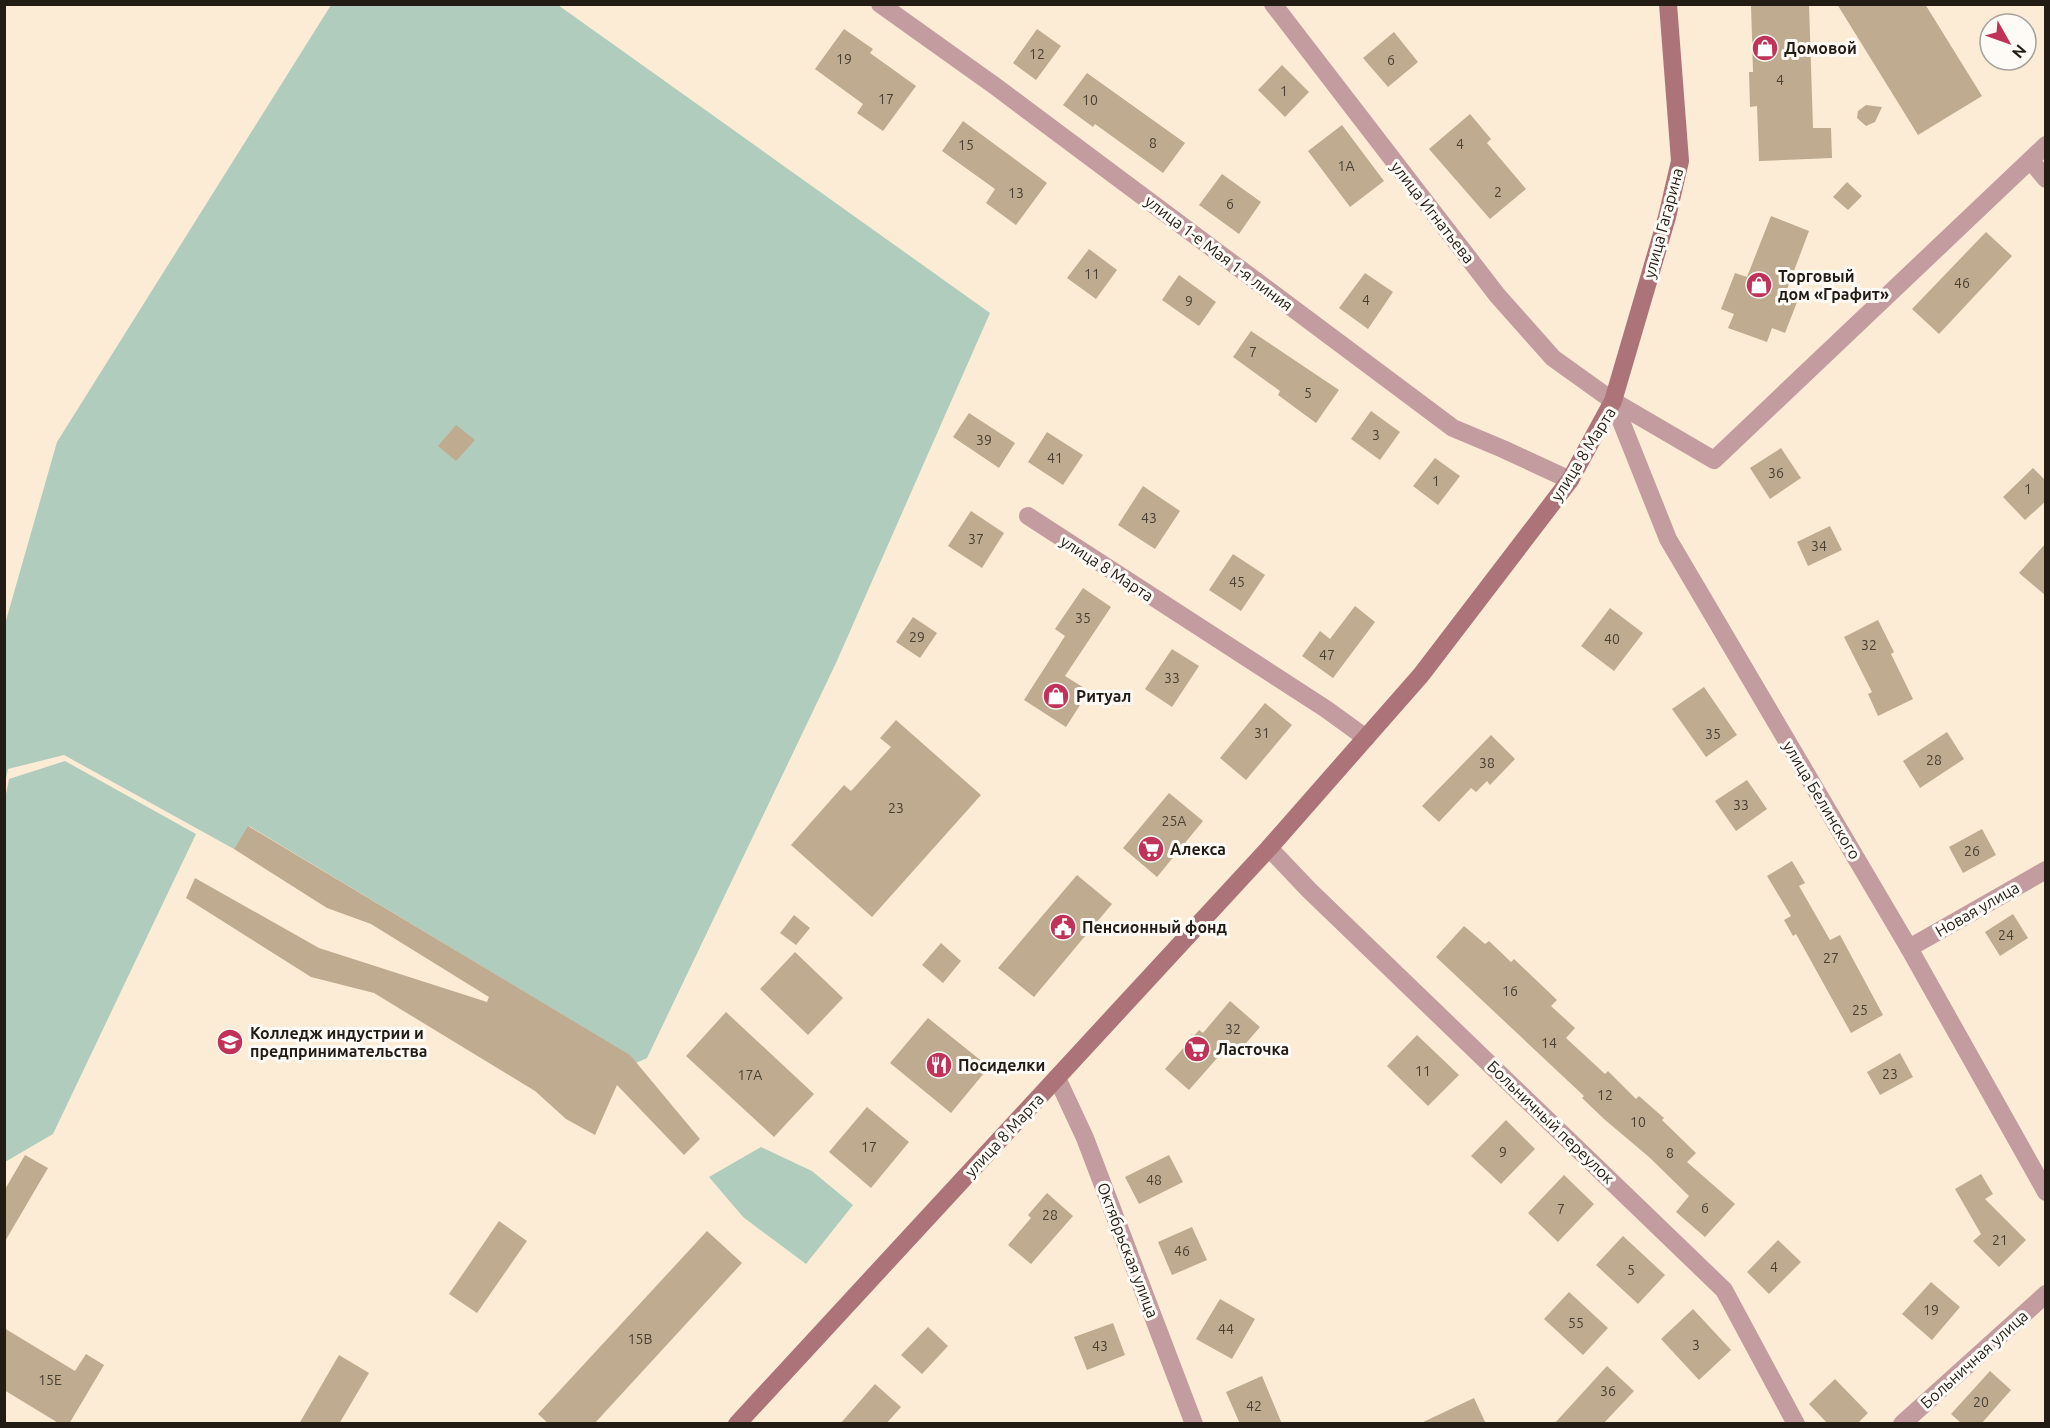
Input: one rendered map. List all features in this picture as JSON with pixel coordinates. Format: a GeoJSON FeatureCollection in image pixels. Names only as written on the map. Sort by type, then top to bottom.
{"type":"FeatureCollection","features":[{"type":"Feature","properties":{"kind":"main road","name":"улица Гагарина"},"geometry":{"type":"LineString","coordinates":[[1612,401],[1667,218],[1680,161],[1668,4]]}},
{"type":"Feature","properties":{"kind":"main road","name":"улица 8 Марта"},"geometry":{"type":"LineString","coordinates":[[737,1424],[1269,848],[1421,675],[1570,480],[1612,401]]}},
{"type":"Feature","properties":{"kind":"street","name":"улица 1-е Мая 1-я линия"},"geometry":{"type":"LineString","coordinates":[[880,4],[1005,93],[1453,428],[1570,480]]}},
{"type":"Feature","properties":{"kind":"street","name":"улица Игнатьева"},"geometry":{"type":"LineString","coordinates":[[1274,4],[1497,296],[1553,358],[1612,401]]}},
{"type":"Feature","properties":{"kind":"street"},"geometry":{"type":"LineString","coordinates":[[2046,145],[2031,160],[2046,179]]}},
{"type":"Feature","properties":{"kind":"street","name":"улица 8 Марта"},"geometry":{"type":"LineString","coordinates":[[1612,401],[1714,460],[2031,160]]}},
{"type":"Feature","properties":{"kind":"street","name":"улица Белинского"},"geometry":{"type":"LineString","coordinates":[[1612,401],[1668,539],[1909,948],[2046,1192]]}},
{"type":"Feature","properties":{"kind":"street","name":"улица 8 Марта"},"geometry":{"type":"LineString","coordinates":[[1028,516],[1366,738]]}},
{"type":"Feature","properties":{"kind":"street","name":"Больничный переулок"},"geometry":{"type":"LineString","coordinates":[[1269,848],[1309,890],[1724,1290],[1796,1424]]}},
{"type":"Feature","properties":{"kind":"street","name":"Новая улица"},"geometry":{"type":"LineString","coordinates":[[1909,948],[2046,870]]}},
{"type":"Feature","properties":{"kind":"street","name":"Октябрьская улица"},"geometry":{"type":"LineString","coordinates":[[1057,1077],[1085,1138],[1194,1424]]}},
{"type":"Feature","properties":{"kind":"street","name":"Больничная улица"},"geometry":{"type":"LineString","coordinates":[[1902,1424],[2046,1294]]}},
{"type":"Feature","properties":{"kind":"green space"},"geometry":{"type":"Polygon","coordinates":[[[331,5],[558,5],[990,313],[836,663],[647,1058],[636,1063],[629,1055],[249,826],[234,849],[64,755],[8,769],[5,783],[5,624],[57,442],[331,5]]]}},
{"type":"Feature","properties":{"kind":"green space"},"geometry":{"type":"Polygon","coordinates":[[[65,761],[196,834],[53,1134],[5,1162],[5,799],[9,779],[65,761]]]}},
{"type":"Feature","properties":{"kind":"green space"},"geometry":{"type":"Polygon","coordinates":[[[761,1147],[812,1171],[853,1205],[806,1264],[743,1217],[709,1177],[761,1147]]]}},
{"type":"Feature","properties":{"kind":"building"},"geometry":{"type":"Polygon","coordinates":[[[1751,4],[1809,4],[1813,128],[1831,128],[1832,158],[1759,161],[1757,106],[1750,107],[1749,72],[1753,72],[1751,4]]]}},
{"type":"Feature","properties":{"kind":"building"},"geometry":{"type":"Polygon","coordinates":[[[1837,4],[1925,4],[1982,96],[1918,135],[1837,4]]]}},
{"type":"Feature","properties":{"kind":"building"},"geometry":{"type":"Polygon","coordinates":[[[844,29],[873,49],[870,53],[916,86],[883,131],[857,113],[863,104],[815,69],[844,29]]]}},
{"type":"Feature","properties":{"kind":"building"},"geometry":{"type":"Polygon","coordinates":[[[1037,29],[1061,46],[1036,80],[1013,63],[1037,29]]]}},
{"type":"Feature","properties":{"kind":"building"},"geometry":{"type":"Polygon","coordinates":[[[1394,32],[1418,62],[1388,87],[1363,58],[1394,32]]]}},
{"type":"Feature","properties":{"kind":"building"},"geometry":{"type":"Polygon","coordinates":[[[1282,65],[1309,92],[1285,117],[1258,90],[1282,65]]]}},
{"type":"Feature","properties":{"kind":"building"},"geometry":{"type":"Polygon","coordinates":[[[1087,73],[1185,143],[1163,173],[1095,124],[1093,127],[1063,105],[1087,73]]]}},
{"type":"Feature","properties":{"kind":"building"},"geometry":{"type":"Polygon","coordinates":[[[1866,105],[1882,107],[1875,122],[1866,126],[1857,118],[1858,111],[1866,105]]]}},
{"type":"Feature","properties":{"kind":"building"},"geometry":{"type":"Polygon","coordinates":[[[1470,114],[1491,139],[1487,143],[1526,189],[1490,219],[1429,149],[1470,114]]]}},
{"type":"Feature","properties":{"kind":"building"},"geometry":{"type":"Polygon","coordinates":[[[963,121],[1047,183],[1016,225],[986,203],[995,189],[942,151],[963,121]]]}},
{"type":"Feature","properties":{"kind":"building"},"geometry":{"type":"Polygon","coordinates":[[[1342,125],[1384,181],[1350,207],[1308,151],[1342,125]]]}},
{"type":"Feature","properties":{"kind":"building"},"geometry":{"type":"Polygon","coordinates":[[[1222,174],[1261,202],[1239,234],[1199,205],[1222,174]]]}},
{"type":"Feature","properties":{"kind":"building"},"geometry":{"type":"Polygon","coordinates":[[[1847,182],[1862,196],[1848,210],[1833,197],[1847,182]]]}},
{"type":"Feature","properties":{"kind":"building","name":"Торговый дом «Графит»"},"geometry":{"type":"Polygon","coordinates":[[[1771,216],[1809,231],[1786,292],[1799,297],[1785,333],[1772,328],[1767,342],[1728,328],[1734,314],[1721,309],[1735,273],[1747,277],[1771,216]]]}},
{"type":"Feature","properties":{"kind":"building"},"geometry":{"type":"Polygon","coordinates":[[[1986,232],[2012,256],[1939,334],[1912,309],[1986,232]]]}},
{"type":"Feature","properties":{"kind":"building"},"geometry":{"type":"Polygon","coordinates":[[[1089,249],[1117,270],[1096,299],[1067,278],[1089,249]]]}},
{"type":"Feature","properties":{"kind":"building"},"geometry":{"type":"Polygon","coordinates":[[[1365,273],[1393,292],[1368,329],[1339,308],[1365,273]]]}},
{"type":"Feature","properties":{"kind":"building"},"geometry":{"type":"Polygon","coordinates":[[[1179,275],[1216,302],[1199,326],[1162,300],[1179,275]]]}},
{"type":"Feature","properties":{"kind":"building"},"geometry":{"type":"Polygon","coordinates":[[[1251,331],[1339,390],[1316,423],[1278,395],[1280,391],[1233,357],[1251,331]]]}},
{"type":"Feature","properties":{"kind":"building"},"geometry":{"type":"Polygon","coordinates":[[[1371,411],[1400,432],[1380,460],[1351,439],[1371,411]]]}},
{"type":"Feature","properties":{"kind":"building"},"geometry":{"type":"Polygon","coordinates":[[[969,413],[1015,443],[999,468],[953,437],[969,413]]]}},
{"type":"Feature","properties":{"kind":"building"},"geometry":{"type":"Polygon","coordinates":[[[456,425],[475,440],[456,461],[438,446],[456,425]]]}},
{"type":"Feature","properties":{"kind":"building"},"geometry":{"type":"Polygon","coordinates":[[[1047,432],[1083,455],[1063,485],[1028,462],[1047,432]]]}},
{"type":"Feature","properties":{"kind":"building"},"geometry":{"type":"Polygon","coordinates":[[[1781,448],[1801,478],[1770,499],[1750,468],[1781,448]]]}},
{"type":"Feature","properties":{"kind":"building"},"geometry":{"type":"Polygon","coordinates":[[[1435,458],[1460,476],[1438,505],[1413,486],[1435,458]]]}},
{"type":"Feature","properties":{"kind":"building"},"geometry":{"type":"Polygon","coordinates":[[[2033,468],[2046,481],[2046,501],[2025,520],[2003,497],[2033,468]]]}},
{"type":"Feature","properties":{"kind":"building"},"geometry":{"type":"Polygon","coordinates":[[[1143,486],[1180,511],[1155,549],[1118,525],[1143,486]]]}},
{"type":"Feature","properties":{"kind":"building"},"geometry":{"type":"Polygon","coordinates":[[[971,511],[1004,533],[982,568],[948,546],[971,511]]]}},
{"type":"Feature","properties":{"kind":"building"},"geometry":{"type":"Polygon","coordinates":[[[1830,526],[1842,550],[1808,566],[1797,542],[1830,526]]]}},
{"type":"Feature","properties":{"kind":"building"},"geometry":{"type":"Polygon","coordinates":[[[2046,543],[2046,596],[2019,573],[2046,543]]]}},
{"type":"Feature","properties":{"kind":"building"},"geometry":{"type":"Polygon","coordinates":[[[1233,554],[1265,575],[1241,611],[1209,590],[1233,554]]]}},
{"type":"Feature","properties":{"kind":"building"},"geometry":{"type":"Polygon","coordinates":[[[1083,588],[1111,607],[1065,676],[1089,691],[1066,727],[1024,700],[1065,636],[1055,629],[1083,588]]]}},
{"type":"Feature","properties":{"kind":"building"},"geometry":{"type":"Polygon","coordinates":[[[1355,606],[1375,622],[1333,678],[1302,656],[1320,631],[1330,639],[1355,606]]]}},
{"type":"Feature","properties":{"kind":"building"},"geometry":{"type":"Polygon","coordinates":[[[1610,608],[1643,633],[1614,671],[1581,646],[1610,608]]]}},
{"type":"Feature","properties":{"kind":"building"},"geometry":{"type":"Polygon","coordinates":[[[913,617],[937,633],[920,658],[896,642],[913,617]]]}},
{"type":"Feature","properties":{"kind":"building"},"geometry":{"type":"Polygon","coordinates":[[[1878,620],[1894,652],[1891,654],[1913,699],[1878,716],[1868,694],[1872,692],[1844,637],[1878,620]]]}},
{"type":"Feature","properties":{"kind":"building"},"geometry":{"type":"Polygon","coordinates":[[[1172,649],[1199,666],[1172,707],[1145,689],[1172,649]]]}},
{"type":"Feature","properties":{"kind":"building"},"geometry":{"type":"Polygon","coordinates":[[[1704,687],[1737,735],[1706,757],[1672,709],[1704,687]]]}},
{"type":"Feature","properties":{"kind":"building"},"geometry":{"type":"Polygon","coordinates":[[[1265,703],[1292,725],[1246,780],[1220,758],[1265,703]]]}},
{"type":"Feature","properties":{"kind":"building"},"geometry":{"type":"Polygon","coordinates":[[[896,720],[981,795],[872,917],[791,845],[844,785],[851,791],[891,747],[880,738],[896,720]]]}},
{"type":"Feature","properties":{"kind":"building"},"geometry":{"type":"Polygon","coordinates":[[[1947,732],[1964,759],[1920,788],[1903,761],[1947,732]]]}},
{"type":"Feature","properties":{"kind":"building"},"geometry":{"type":"Polygon","coordinates":[[[1491,735],[1515,759],[1490,785],[1487,781],[1476,792],[1471,788],[1439,822],[1422,806],[1491,735]]]}},
{"type":"Feature","properties":{"kind":"building"},"geometry":{"type":"Polygon","coordinates":[[[1747,780],[1767,809],[1736,831],[1715,801],[1747,780]]]}},
{"type":"Feature","properties":{"kind":"building"},"geometry":{"type":"Polygon","coordinates":[[[1169,793],[1203,821],[1157,877],[1123,848],[1169,793]]]}},
{"type":"Feature","properties":{"kind":"building"},"geometry":{"type":"Polygon","coordinates":[[[248,826],[630,1055],[700,1139],[684,1155],[617,1085],[595,1135],[566,1119],[535,1091],[374,993],[311,977],[186,898],[195,878],[319,948],[487,1002],[489,997],[371,924],[327,908],[234,849],[248,826]]]}},
{"type":"Feature","properties":{"kind":"building"},"geometry":{"type":"Polygon","coordinates":[[[1982,829],[1996,855],[1963,873],[1949,847],[1982,829]]]}},
{"type":"Feature","properties":{"kind":"building"},"geometry":{"type":"Polygon","coordinates":[[[1792,861],[1805,883],[1799,886],[1830,940],[1840,935],[1883,1015],[1851,1033],[1796,934],[1793,936],[1784,920],[1791,916],[1767,876],[1792,861]]]}},
{"type":"Feature","properties":{"kind":"building","name":"Пенсионный фонд"},"geometry":{"type":"Polygon","coordinates":[[[1077,875],[1112,904],[1034,997],[998,968],[1077,875]]]}},
{"type":"Feature","properties":{"kind":"building"},"geometry":{"type":"Polygon","coordinates":[[[2013,914],[2028,938],[2000,956],[1985,932],[2013,914]]]}},
{"type":"Feature","properties":{"kind":"building"},"geometry":{"type":"Polygon","coordinates":[[[794,915],[810,928],[796,945],[780,933],[794,915]]]}},
{"type":"Feature","properties":{"kind":"building"},"geometry":{"type":"Polygon","coordinates":[[[1464,926],[1485,944],[1489,941],[1511,962],[1514,959],[1557,1000],[1551,1006],[1575,1028],[1566,1038],[1605,1074],[1608,1071],[1636,1099],[1639,1096],[1664,1118],[1662,1120],[1696,1153],[1687,1162],[1735,1204],[1705,1237],[1676,1212],[1689,1196],[1649,1157],[1604,1119],[1582,1098],[1584,1096],[1436,957],[1464,926]]]}},
{"type":"Feature","properties":{"kind":"building"},"geometry":{"type":"Polygon","coordinates":[[[941,943],[961,961],[943,983],[922,965],[941,943]]]}},
{"type":"Feature","properties":{"kind":"building"},"geometry":{"type":"Polygon","coordinates":[[[795,952],[843,998],[808,1035],[760,989],[795,952]]]}},
{"type":"Feature","properties":{"kind":"building"},"geometry":{"type":"Polygon","coordinates":[[[1230,1001],[1260,1027],[1235,1056],[1226,1048],[1189,1090],[1165,1069],[1199,1030],[1203,1033],[1230,1001]]]}},
{"type":"Feature","properties":{"kind":"building"},"geometry":{"type":"Polygon","coordinates":[[[726,1012],[814,1094],[774,1137],[686,1056],[726,1012]]]}},
{"type":"Feature","properties":{"kind":"building","name":"Посиделки"},"geometry":{"type":"Polygon","coordinates":[[[928,1018],[989,1067],[951,1113],[890,1063],[928,1018]]]}},
{"type":"Feature","properties":{"kind":"building"},"geometry":{"type":"Polygon","coordinates":[[[1417,1035],[1459,1075],[1428,1106],[1387,1066],[1417,1035]]]}},
{"type":"Feature","properties":{"kind":"building"},"geometry":{"type":"Polygon","coordinates":[[[1900,1053],[1913,1077],[1880,1095],[1867,1072],[1900,1053]]]}},
{"type":"Feature","properties":{"kind":"building"},"geometry":{"type":"Polygon","coordinates":[[[867,1107],[909,1142],[871,1188],[829,1152],[867,1107]]]}},
{"type":"Feature","properties":{"kind":"building"},"geometry":{"type":"Polygon","coordinates":[[[1506,1120],[1535,1149],[1501,1184],[1471,1156],[1506,1120]]]}},
{"type":"Feature","properties":{"kind":"building"},"geometry":{"type":"Polygon","coordinates":[[[25,1155],[48,1168],[4,1243],[4,1191],[25,1155]]]}},
{"type":"Feature","properties":{"kind":"building"},"geometry":{"type":"Polygon","coordinates":[[[1169,1155],[1183,1182],[1139,1204],[1125,1177],[1169,1155]]]}},
{"type":"Feature","properties":{"kind":"building"},"geometry":{"type":"Polygon","coordinates":[[[1981,1174],[1993,1194],[1985,1199],[2026,1240],[1999,1267],[1973,1241],[1981,1234],[1955,1189],[1981,1174]]]}},
{"type":"Feature","properties":{"kind":"building"},"geometry":{"type":"Polygon","coordinates":[[[1564,1175],[1594,1204],[1558,1242],[1528,1213],[1564,1175]]]}},
{"type":"Feature","properties":{"kind":"building"},"geometry":{"type":"Polygon","coordinates":[[[1047,1193],[1073,1216],[1031,1264],[1008,1245],[1031,1218],[1028,1215],[1047,1193]]]}},
{"type":"Feature","properties":{"kind":"building"},"geometry":{"type":"Polygon","coordinates":[[[499,1221],[527,1241],[477,1313],[449,1294],[499,1221]]]}},
{"type":"Feature","properties":{"kind":"building"},"geometry":{"type":"Polygon","coordinates":[[[1192,1227],[1207,1260],[1172,1275],[1158,1242],[1192,1227]]]}},
{"type":"Feature","properties":{"kind":"building"},"geometry":{"type":"Polygon","coordinates":[[[707,1231],[742,1263],[594,1424],[549,1424],[538,1414],[707,1231]]]}},
{"type":"Feature","properties":{"kind":"building"},"geometry":{"type":"Polygon","coordinates":[[[1623,1236],[1665,1275],[1638,1304],[1596,1265],[1623,1236]]]}},
{"type":"Feature","properties":{"kind":"building"},"geometry":{"type":"Polygon","coordinates":[[[1778,1240],[1801,1262],[1769,1294],[1747,1272],[1778,1240]]]}},
{"type":"Feature","properties":{"kind":"building"},"geometry":{"type":"Polygon","coordinates":[[[1931,1282],[1960,1307],[1932,1340],[1902,1314],[1931,1282]]]}},
{"type":"Feature","properties":{"kind":"building"},"geometry":{"type":"Polygon","coordinates":[[[1569,1292],[1608,1328],[1583,1355],[1544,1319],[1569,1292]]]}},
{"type":"Feature","properties":{"kind":"building"},"geometry":{"type":"Polygon","coordinates":[[[1220,1299],[1255,1319],[1232,1359],[1196,1339],[1220,1299]]]}},
{"type":"Feature","properties":{"kind":"building"},"geometry":{"type":"Polygon","coordinates":[[[1693,1309],[1731,1350],[1699,1380],[1661,1339],[1693,1309]]]}},
{"type":"Feature","properties":{"kind":"building"},"geometry":{"type":"Polygon","coordinates":[[[1113,1323],[1125,1355],[1087,1370],[1074,1337],[1113,1323]]]}},
{"type":"Feature","properties":{"kind":"building"},"geometry":{"type":"Polygon","coordinates":[[[928,1327],[948,1346],[922,1374],[901,1355],[928,1327]]]}},
{"type":"Feature","properties":{"kind":"building"},"geometry":{"type":"Polygon","coordinates":[[[4,1328],[75,1371],[86,1354],[104,1365],[69,1424],[60,1424],[4,1390],[4,1328]]]}},
{"type":"Feature","properties":{"kind":"building"},"geometry":{"type":"Polygon","coordinates":[[[339,1355],[369,1373],[339,1424],[299,1424],[339,1355]]]}},
{"type":"Feature","properties":{"kind":"building"},"geometry":{"type":"Polygon","coordinates":[[[1607,1366],[1634,1391],[1603,1424],[1554,1424],[1607,1366]]]}},
{"type":"Feature","properties":{"kind":"building"},"geometry":{"type":"Polygon","coordinates":[[[1990,1371],[2011,1390],[1981,1424],[1962,1424],[1951,1414],[1990,1371]]]}},
{"type":"Feature","properties":{"kind":"building"},"geometry":{"type":"Polygon","coordinates":[[[1262,1376],[1282,1424],[1240,1424],[1226,1392],[1262,1376]]]}},
{"type":"Feature","properties":{"kind":"building"},"geometry":{"type":"Polygon","coordinates":[[[1835,1379],[1868,1413],[1857,1424],[1828,1424],[1809,1404],[1835,1379]]]}},
{"type":"Feature","properties":{"kind":"building"},"geometry":{"type":"Polygon","coordinates":[[[875,1384],[901,1407],[886,1424],[840,1424],[875,1384]]]}},
{"type":"Feature","properties":{"kind":"building"},"geometry":{"type":"Polygon","coordinates":[[[1474,1398],[1486,1424],[1419,1424],[1474,1398]]]}},
{"type":"Feature","properties":{"kind":"place","name":"Домовой"},"geometry":{"type":"Point","coordinates":[1765,48]}},
{"type":"Feature","properties":{"kind":"place","name":"Торговый дом «Графит»"},"geometry":{"type":"Point","coordinates":[1759,285]}},
{"type":"Feature","properties":{"kind":"place","name":"Ритуал"},"geometry":{"type":"Point","coordinates":[1056,696]}},
{"type":"Feature","properties":{"kind":"place","name":"Алекса"},"geometry":{"type":"Point","coordinates":[1151,849]}},
{"type":"Feature","properties":{"kind":"place","name":"Пенсионный фонд"},"geometry":{"type":"Point","coordinates":[1063,927]}},
{"type":"Feature","properties":{"kind":"place","name":"Колледж индустрии и предпринимательства"},"geometry":{"type":"Point","coordinates":[230,1042]}},
{"type":"Feature","properties":{"kind":"place","name":"Ласточка"},"geometry":{"type":"Point","coordinates":[1197,1049]}},
{"type":"Feature","properties":{"kind":"place","name":"Посиделки"},"geometry":{"type":"Point","coordinates":[939,1065]}}]}
